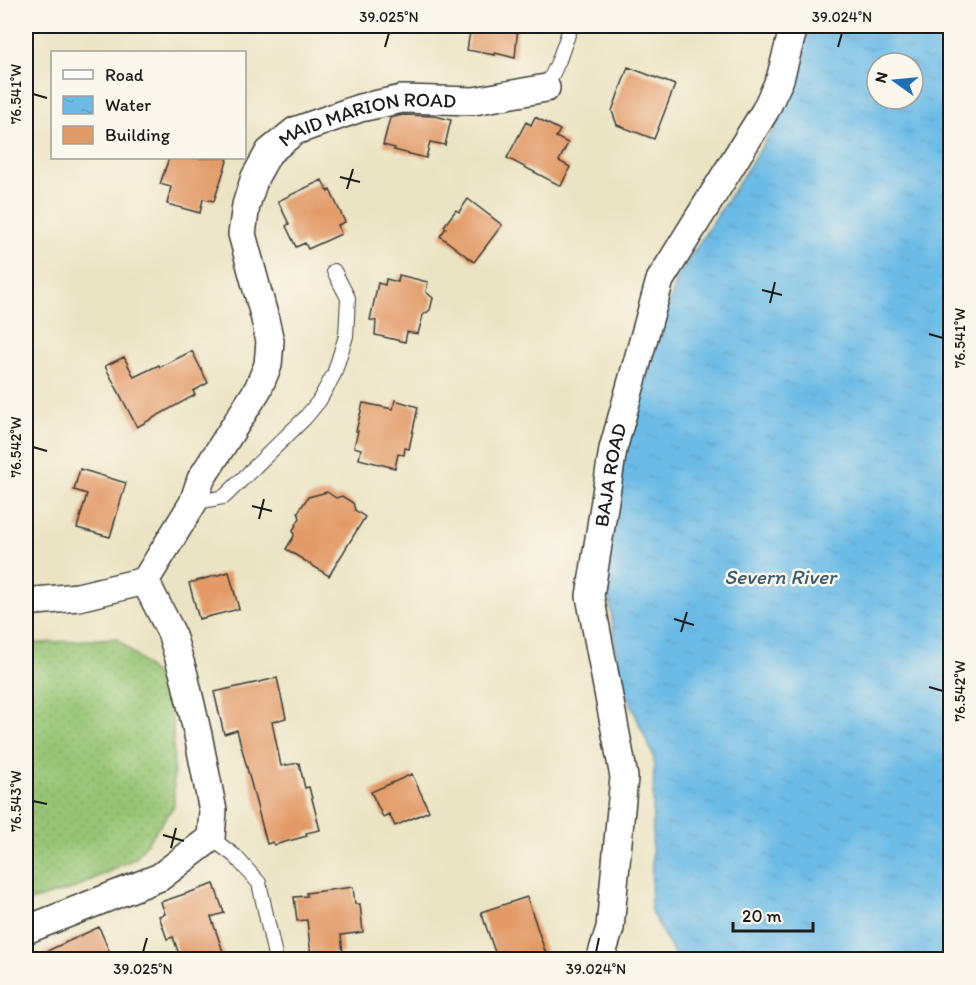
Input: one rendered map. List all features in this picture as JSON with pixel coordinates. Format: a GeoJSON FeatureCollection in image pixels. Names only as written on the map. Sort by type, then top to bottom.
{"type":"FeatureCollection","features":[{"type":"Feature","properties":{"kind":"street","name":"BAJA ROAD"},"geometry":{"type":"LineString","coordinates":[[600,960],[610,928],[624,777],[590,596],[613,449],[660,280],[765,111],[780,79],[794,26]]}},
{"type":"Feature","properties":{"kind":"street","name":"MAID MARION ROAD"},"geometry":{"type":"LineString","coordinates":[[145,580],[194,503],[201,479],[258,389],[268,365],[270,341],[242,234],[246,204],[255,177],[269,152],[295,131],[371,106],[402,99],[474,101],[546,88]]}},
{"type":"Feature","properties":{"kind":"street"},"geometry":{"type":"LineString","coordinates":[[26,602],[78,597],[145,580],[171,632],[184,675],[213,811],[211,838],[160,877],[26,930]]}},
{"type":"Feature","properties":{"kind":"lane"},"geometry":{"type":"LineString","coordinates":[[546,88],[571,26]]}},
{"type":"Feature","properties":{"kind":"lane"},"geometry":{"type":"LineString","coordinates":[[194,503],[224,497],[306,418],[319,401],[334,374],[346,336],[348,298],[334,271]]}},
{"type":"Feature","properties":{"kind":"lane"},"geometry":{"type":"LineString","coordinates":[[211,838],[235,856],[259,883],[276,960]]}},
{"type":"Feature","properties":{"kind":"green space"},"geometry":{"type":"Polygon","coordinates":[[[117,638],[163,682],[173,722],[174,806],[136,858],[75,888],[26,902],[26,644],[117,638]]]}},
{"type":"Feature","properties":{"kind":"water","name":"Severn River"},"geometry":{"type":"Polygon","coordinates":[[[810,26],[950,26],[950,959],[677,959],[651,911],[654,758],[619,676],[607,578],[625,445],[678,276],[776,125],[810,26]]]}},
{"type":"Feature","properties":{"kind":"building"},"geometry":{"type":"Polygon","coordinates":[[[471,26],[518,26],[515,58],[467,50],[471,26]]]}},
{"type":"Feature","properties":{"kind":"building"},"geometry":{"type":"Polygon","coordinates":[[[628,67],[675,85],[654,139],[617,125],[612,111],[628,67]]]}},
{"type":"Feature","properties":{"kind":"building"},"geometry":{"type":"Polygon","coordinates":[[[403,115],[435,116],[451,120],[445,145],[430,142],[426,158],[383,145],[390,118],[403,115]]]}},
{"type":"Feature","properties":{"kind":"building"},"geometry":{"type":"Polygon","coordinates":[[[535,117],[560,130],[556,137],[568,143],[559,161],[570,167],[561,186],[507,158],[526,122],[531,125],[535,117]]]}},
{"type":"Feature","properties":{"kind":"building"},"geometry":{"type":"Polygon","coordinates":[[[169,159],[228,159],[214,201],[203,199],[200,213],[167,204],[171,187],[160,184],[169,159]]]}},
{"type":"Feature","properties":{"kind":"building"},"geometry":{"type":"Polygon","coordinates":[[[322,180],[328,192],[330,190],[345,222],[338,225],[341,234],[308,249],[305,243],[296,247],[286,226],[289,224],[278,201],[322,180]]]}},
{"type":"Feature","properties":{"kind":"building"},"geometry":{"type":"Polygon","coordinates":[[[468,199],[502,225],[474,262],[440,236],[446,228],[444,226],[456,210],[459,212],[468,199]]]}},
{"type":"Feature","properties":{"kind":"building"},"geometry":{"type":"Polygon","coordinates":[[[399,275],[428,282],[426,292],[433,298],[430,310],[423,315],[418,334],[407,332],[405,342],[375,335],[376,321],[370,320],[378,283],[385,285],[386,279],[398,282],[399,275]]]}},
{"type":"Feature","properties":{"kind":"building"},"geometry":{"type":"Polygon","coordinates":[[[192,351],[208,383],[193,391],[195,395],[137,427],[105,366],[124,357],[134,377],[192,351]]]}},
{"type":"Feature","properties":{"kind":"building"},"geometry":{"type":"Polygon","coordinates":[[[395,400],[418,407],[409,449],[405,448],[404,455],[398,454],[395,468],[359,459],[361,449],[354,447],[363,403],[393,409],[395,400]]]}},
{"type":"Feature","properties":{"kind":"building"},"geometry":{"type":"Polygon","coordinates":[[[80,469],[126,483],[110,537],[77,528],[87,494],[74,490],[80,469]]]}},
{"type":"Feature","properties":{"kind":"building"},"geometry":{"type":"Polygon","coordinates":[[[327,492],[336,498],[342,496],[353,503],[355,510],[365,517],[329,576],[286,549],[294,536],[293,530],[300,518],[298,512],[308,497],[327,492]]]}},
{"type":"Feature","properties":{"kind":"building"},"geometry":{"type":"Polygon","coordinates":[[[229,572],[239,609],[199,619],[189,583],[229,572]]]}},
{"type":"Feature","properties":{"kind":"building"},"geometry":{"type":"Polygon","coordinates":[[[277,678],[286,718],[272,722],[281,766],[299,763],[305,788],[309,787],[320,830],[274,845],[273,842],[267,844],[237,730],[224,734],[214,692],[277,678]]]}},
{"type":"Feature","properties":{"kind":"building"},"geometry":{"type":"Polygon","coordinates":[[[412,774],[429,811],[395,826],[389,814],[383,817],[371,792],[412,774]]]}},
{"type":"Feature","properties":{"kind":"building"},"geometry":{"type":"Polygon","coordinates":[[[214,884],[224,913],[211,917],[226,960],[181,960],[173,937],[167,939],[159,916],[165,914],[161,902],[214,884]]]}},
{"type":"Feature","properties":{"kind":"building"},"geometry":{"type":"Polygon","coordinates":[[[353,887],[355,904],[360,904],[363,932],[341,935],[343,953],[311,956],[307,920],[297,921],[294,897],[307,896],[306,893],[353,887]]]}},
{"type":"Feature","properties":{"kind":"building"},"geometry":{"type":"Polygon","coordinates":[[[527,897],[548,960],[518,960],[515,952],[497,958],[481,912],[527,897]]]}},
{"type":"Feature","properties":{"kind":"building"},"geometry":{"type":"Polygon","coordinates":[[[99,927],[113,960],[28,960],[99,927]]]}}]}
